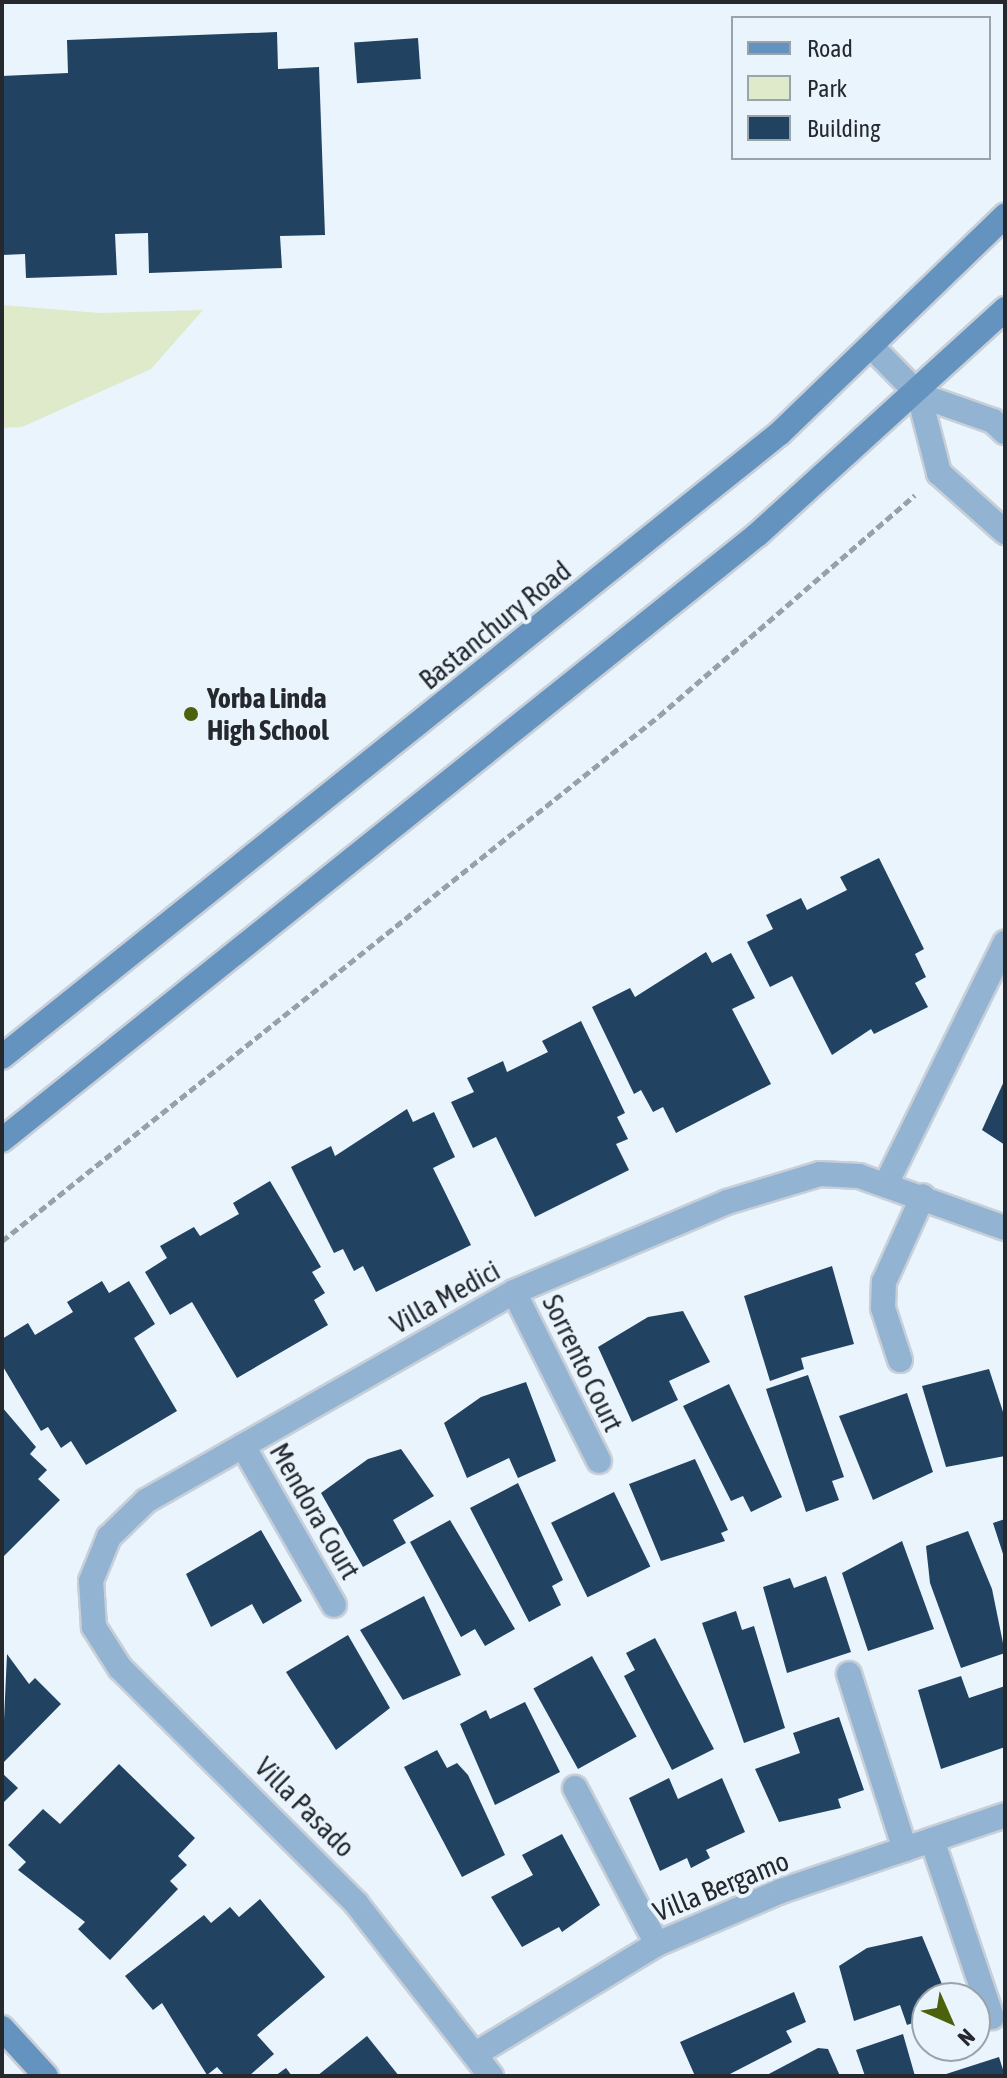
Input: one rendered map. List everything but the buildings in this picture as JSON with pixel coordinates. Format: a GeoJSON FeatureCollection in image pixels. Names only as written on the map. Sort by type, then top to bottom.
{"type":"FeatureCollection","features":[{"type":"Feature","properties":{"kind":"main road","name":"Bastanchury Road"},"geometry":{"type":"LineString","coordinates":[[2,1057],[780,433],[873,348],[1005,216]]}},
{"type":"Feature","properties":{"kind":"main road"},"geometry":{"type":"LineString","coordinates":[[2,1140],[745,545],[919,395],[1005,309]]}},
{"type":"Feature","properties":{"kind":"main road"},"geometry":{"type":"LineString","coordinates":[[2,2028],[46,2076]]}},
{"type":"Feature","properties":{"kind":"street"},"geometry":{"type":"LineString","coordinates":[[873,348],[919,395],[993,421],[1005,432]]}},
{"type":"Feature","properties":{"kind":"street"},"geometry":{"type":"LineString","coordinates":[[919,395],[939,473],[1005,532]]}},
{"type":"Feature","properties":{"kind":"street"},"geometry":{"type":"LineString","coordinates":[[887,1182],[1005,943]]}},
{"type":"Feature","properties":{"kind":"street","name":"Villa Medici"},"geometry":{"type":"LineString","coordinates":[[91,1581],[109,1537],[146,1501],[514,1292],[727,1202],[820,1174],[887,1182],[1005,1228]]}},
{"type":"Feature","properties":{"kind":"street"},"geometry":{"type":"LineString","coordinates":[[900,1360],[883,1308],[884,1282],[923,1196]]}},
{"type":"Feature","properties":{"kind":"street","name":"Sorrento Court"},"geometry":{"type":"LineString","coordinates":[[514,1292],[599,1461]]}},
{"type":"Feature","properties":{"kind":"street","name":"Mendora Court"},"geometry":{"type":"LineString","coordinates":[[243,1446],[334,1605]]}},
{"type":"Feature","properties":{"kind":"street","name":"Villa Pasado"},"geometry":{"type":"LineString","coordinates":[[91,1581],[94,1627],[120,1668],[356,1903],[477,2053],[491,2076]]}},
{"type":"Feature","properties":{"kind":"street"},"geometry":{"type":"LineString","coordinates":[[849,1674],[905,1849]]}},
{"type":"Feature","properties":{"kind":"street"},"geometry":{"type":"LineString","coordinates":[[575,1788],[657,1944]]}},
{"type":"Feature","properties":{"kind":"street","name":"Villa Bergamo"},"geometry":{"type":"LineString","coordinates":[[477,2053],[657,1944],[905,1849],[1005,1815]]}},
{"type":"Feature","properties":{"kind":"street"},"geometry":{"type":"LineString","coordinates":[[932,1840],[992,2017]]}},
{"type":"Feature","properties":{"kind":"path"},"geometry":{"type":"LineString","coordinates":[[2,1241],[659,716],[939,473]]}},
{"type":"Feature","properties":{"kind":"green space"},"geometry":{"type":"Polygon","coordinates":[[[2,305],[99,313],[203,310],[151,369],[22,427],[2,428],[2,305]]]}},
{"type":"Feature","properties":{"kind":"place","name":"Yorba Linda High School"},"geometry":{"type":"Point","coordinates":[191,714]}}]}
